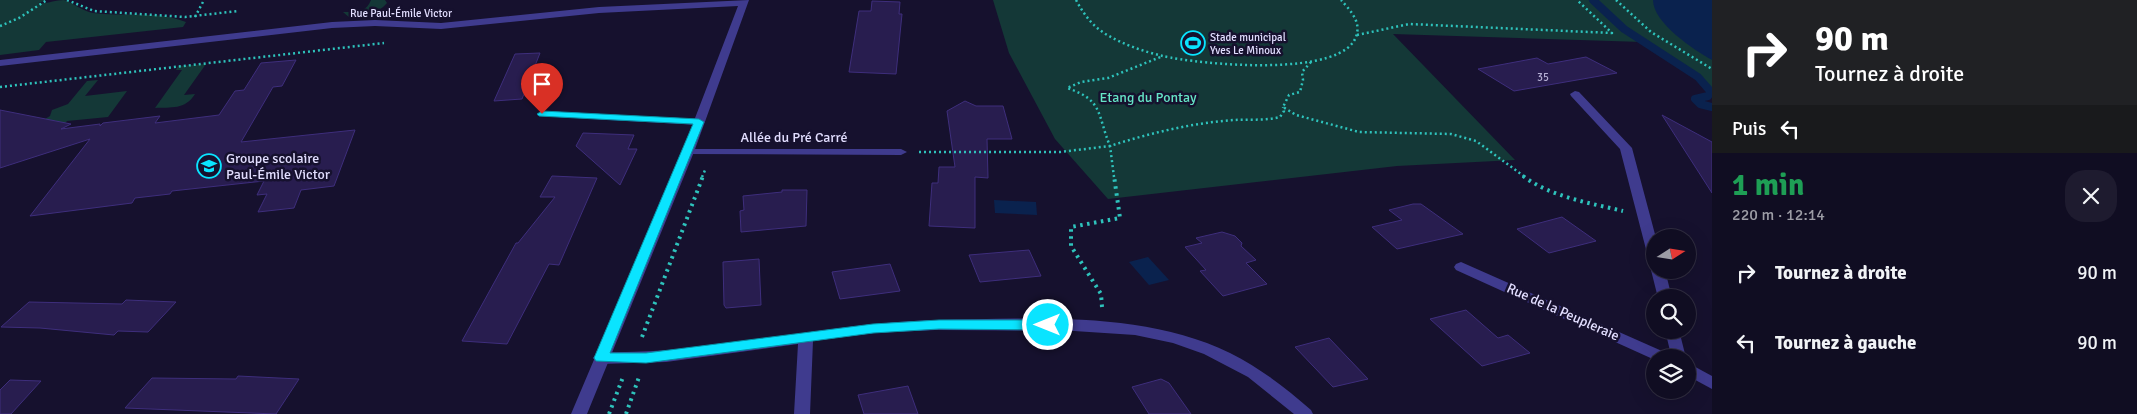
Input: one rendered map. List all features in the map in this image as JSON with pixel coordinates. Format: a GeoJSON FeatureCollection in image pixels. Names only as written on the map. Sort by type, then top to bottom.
{"type":"FeatureCollection","features":[{"type":"Feature","properties":{"kind":"street","name":"Rue Paul-Émile Victor"},"geometry":{"type":"LineString","coordinates":[[0,63],[332,25],[375,23],[441,26],[598,10],[744,1]]}},
{"type":"Feature","properties":{"kind":"street"},"geometry":{"type":"LineString","coordinates":[[579,414],[688,152],[744,1]]}},
{"type":"Feature","properties":{"kind":"street"},"geometry":{"type":"LineString","coordinates":[[1575,94],[1626,148],[1648,229]]}},
{"type":"Feature","properties":{"kind":"street"},"geometry":{"type":"LineString","coordinates":[[542,114],[699,122]]}},
{"type":"Feature","properties":{"kind":"street","name":"Allée du Pré Carré"},"geometry":{"type":"LineString","coordinates":[[688,152],[901,152]]}},
{"type":"Feature","properties":{"kind":"street","name":"Rue de la Peupleraie"},"geometry":{"type":"LineString","coordinates":[[1460,267],[1646,350]]}},
{"type":"Feature","properties":{"kind":"street"},"geometry":{"type":"LineString","coordinates":[[601,358],[646,358],[873,328],[939,324],[1103,326],[1136,329],[1169,336],[1217,354],[1255,373],[1283,394],[1305,414]]}},
{"type":"Feature","properties":{"kind":"street"},"geometry":{"type":"LineString","coordinates":[[802,414],[806,338]]}},
{"type":"Feature","properties":{"kind":"street"},"geometry":{"type":"LineString","coordinates":[[1696,374],[1712,383]]}},
{"type":"Feature","properties":{"kind":"path"},"geometry":{"type":"LineString","coordinates":[[0,26],[10,24],[26,16],[48,0]]}},
{"type":"Feature","properties":{"kind":"path"},"geometry":{"type":"LineString","coordinates":[[67,0],[94,11],[176,17],[194,17],[238,10]]}},
{"type":"Feature","properties":{"kind":"path"},"geometry":{"type":"LineString","coordinates":[[1076,0],[1086,18],[1108,35],[1163,56],[1225,65],[1311,62],[1342,52],[1350,46],[1357,35],[1356,17],[1341,0]]}},
{"type":"Feature","properties":{"kind":"path"},"geometry":{"type":"LineString","coordinates":[[1357,35],[1409,24],[1612,33],[1577,0]]}},
{"type":"Feature","properties":{"kind":"path"},"geometry":{"type":"LineString","coordinates":[[1616,0],[1651,32],[1712,69]]}},
{"type":"Feature","properties":{"kind":"path"},"geometry":{"type":"LineString","coordinates":[[0,87],[389,42]]}},
{"type":"Feature","properties":{"kind":"path"},"geometry":{"type":"LineString","coordinates":[[1103,326],[1101,294],[1071,246],[1071,227],[1120,218],[1110,146],[1104,135],[1096,106],[1087,95],[1067,88],[1081,82],[1108,78],[1163,56]]}},
{"type":"Feature","properties":{"kind":"path"},"geometry":{"type":"LineString","coordinates":[[901,152],[1060,152],[1110,146],[1147,134],[1233,120],[1272,119],[1280,117],[1289,95],[1300,92],[1304,80],[1302,72],[1311,62]]}},
{"type":"Feature","properties":{"kind":"path"},"geometry":{"type":"LineString","coordinates":[[1283,107],[1296,115],[1359,132],[1451,134],[1476,141],[1536,186],[1582,201],[1645,217]]}},
{"type":"Feature","properties":{"kind":"path"},"geometry":{"type":"LineString","coordinates":[[609,414],[630,359],[647,327],[712,152]]}},
{"type":"Feature","properties":{"kind":"path"},"geometry":{"type":"LineString","coordinates":[[626,414],[646,358]]}},
{"type":"Feature","properties":{"kind":"green space"},"geometry":{"type":"Polygon","coordinates":[[[0,0],[46,0],[39,3],[42,3],[64,0],[93,13],[163,16],[186,22],[183,27],[46,42],[39,50],[0,55],[0,0]]]}},
{"type":"Feature","properties":{"kind":"green space"},"geometry":{"type":"Polygon","coordinates":[[[371,0],[385,0],[387,3],[370,14],[350,18],[343,12],[363,10],[371,0]]]}},
{"type":"Feature","properties":{"kind":"green space","name":"Etang du Pontay"},"geometry":{"type":"Polygon","coordinates":[[[993,0],[1712,0],[1712,88],[1643,42],[1393,34],[1515,160],[1397,166],[1108,199],[1055,139],[1009,53],[993,0]]]}},
{"type":"Feature","properties":{"kind":"green space"},"geometry":{"type":"Polygon","coordinates":[[[206,64],[184,95],[195,94],[187,103],[177,107],[155,108],[182,70],[176,70],[178,66],[206,64]]]}},
{"type":"Feature","properties":{"kind":"green space"},"geometry":{"type":"Polygon","coordinates":[[[98,80],[85,96],[127,91],[108,117],[67,121],[57,133],[32,127],[50,116],[52,110],[68,104],[87,81],[98,80]]]}},
{"type":"Feature","properties":{"kind":"water"},"geometry":{"type":"Polygon","coordinates":[[[1653,0],[1712,0],[1712,60],[1685,43],[1667,26],[1655,9],[1653,0]]]}},
{"type":"Feature","properties":{"kind":"water"},"geometry":{"type":"Polygon","coordinates":[[[994,200],[1036,202],[1037,215],[995,213],[994,200]]]}},
{"type":"Feature","properties":{"kind":"water"},"geometry":{"type":"Polygon","coordinates":[[[1148,257],[1169,280],[1149,285],[1129,262],[1148,257]]]}},
{"type":"Feature","properties":{"kind":"building"},"geometry":{"type":"Polygon","coordinates":[[[872,1],[900,2],[899,14],[902,14],[896,74],[849,72],[859,11],[871,11],[872,1]]]}},
{"type":"Feature","properties":{"kind":"building"},"geometry":{"type":"Polygon","coordinates":[[[540,53],[522,99],[494,101],[515,54],[540,53]]]}},
{"type":"Feature","properties":{"kind":"building"},"geometry":{"type":"Polygon","coordinates":[[[1586,57],[1617,73],[1514,91],[1478,69],[1537,58],[1548,64],[1586,57]]]}},
{"type":"Feature","properties":{"kind":"building"},"geometry":{"type":"Polygon","coordinates":[[[296,60],[282,86],[273,87],[241,142],[355,130],[334,186],[301,190],[294,208],[258,212],[267,194],[257,195],[264,181],[172,191],[170,194],[135,198],[132,203],[30,216],[90,139],[0,168],[0,110],[71,124],[61,129],[100,124],[100,126],[103,123],[160,116],[155,123],[219,115],[235,91],[244,90],[261,63],[296,60]]]}},
{"type":"Feature","properties":{"kind":"building"},"geometry":{"type":"Polygon","coordinates":[[[965,101],[976,106],[1003,106],[1012,139],[987,139],[988,178],[975,177],[975,228],[929,226],[932,183],[938,183],[939,167],[955,167],[947,111],[965,101]]]}},
{"type":"Feature","properties":{"kind":"building"},"geometry":{"type":"Polygon","coordinates":[[[1662,115],[1712,142],[1712,193],[1662,115]]]}},
{"type":"Feature","properties":{"kind":"building"},"geometry":{"type":"Polygon","coordinates":[[[583,133],[634,135],[628,149],[637,149],[620,185],[576,146],[583,133]]]}},
{"type":"Feature","properties":{"kind":"building"},"geometry":{"type":"Polygon","coordinates":[[[552,176],[597,178],[559,265],[549,264],[507,344],[462,341],[516,243],[518,243],[555,197],[540,197],[552,176]]]}},
{"type":"Feature","properties":{"kind":"building"},"geometry":{"type":"Polygon","coordinates":[[[782,190],[807,190],[806,226],[741,232],[740,211],[744,210],[743,196],[782,192],[782,190]]]}},
{"type":"Feature","properties":{"kind":"building"},"geometry":{"type":"Polygon","coordinates":[[[1421,204],[1463,234],[1397,249],[1372,227],[1402,220],[1389,210],[1421,204]]]}},
{"type":"Feature","properties":{"kind":"building"},"geometry":{"type":"Polygon","coordinates":[[[1562,217],[1596,241],[1549,253],[1517,229],[1562,217]]]}},
{"type":"Feature","properties":{"kind":"building"},"geometry":{"type":"Polygon","coordinates":[[[1222,232],[1235,236],[1242,243],[1241,246],[1256,260],[1246,263],[1267,284],[1223,296],[1200,271],[1206,270],[1185,247],[1202,243],[1196,238],[1222,232]]]}},
{"type":"Feature","properties":{"kind":"building"},"geometry":{"type":"Polygon","coordinates":[[[1029,250],[1041,276],[980,282],[969,255],[1029,250]]]}},
{"type":"Feature","properties":{"kind":"building"},"geometry":{"type":"Polygon","coordinates":[[[759,259],[761,305],[726,308],[724,305],[723,262],[759,259]]]}},
{"type":"Feature","properties":{"kind":"building"},"geometry":{"type":"Polygon","coordinates":[[[890,264],[900,291],[840,299],[832,272],[890,264]]]}},
{"type":"Feature","properties":{"kind":"building"},"geometry":{"type":"Polygon","coordinates":[[[126,300],[176,302],[148,332],[118,331],[114,335],[40,328],[1,327],[29,302],[122,304],[126,300]]]}},
{"type":"Feature","properties":{"kind":"building"},"geometry":{"type":"Polygon","coordinates":[[[1466,310],[1498,338],[1508,335],[1530,353],[1482,366],[1430,319],[1466,310]]]}},
{"type":"Feature","properties":{"kind":"building"},"geometry":{"type":"Polygon","coordinates":[[[1329,338],[1368,379],[1333,387],[1295,347],[1329,338]]]}},
{"type":"Feature","properties":{"kind":"building"},"geometry":{"type":"Polygon","coordinates":[[[238,376],[299,379],[276,414],[125,408],[152,378],[236,379],[238,376]]]}},
{"type":"Feature","properties":{"kind":"building"},"geometry":{"type":"Polygon","coordinates":[[[1161,379],[1169,383],[1191,414],[1149,414],[1132,387],[1161,379]]]}},
{"type":"Feature","properties":{"kind":"building"},"geometry":{"type":"Polygon","coordinates":[[[10,380],[41,381],[11,414],[0,414],[0,390],[10,380]]]}},
{"type":"Feature","properties":{"kind":"building"},"geometry":{"type":"Polygon","coordinates":[[[908,386],[918,414],[864,414],[858,395],[908,386]]]}},
{"type":"Feature","properties":{"kind":"waterway"},"geometry":{"type":"LineString","coordinates":[[1593,0],[1624,29],[1698,77],[1711,92],[1708,96],[1695,99],[1700,104],[1712,107]]}},
{"type":"Feature","properties":{"kind":"place","name":"Stade municipal Yves Le Minoux"},"geometry":{"type":"Point","coordinates":[1193,43]}},
{"type":"Feature","properties":{"kind":"place","name":"Groupe scolaire Paul-Émile Victor"},"geometry":{"type":"Point","coordinates":[209,166]}},
{"type":"Feature","properties":{"kind":"route"},"geometry":{"type":"LineString","coordinates":[[542,114],[699,122],[601,358],[646,358],[873,328],[939,324],[1048,325]]}}]}
